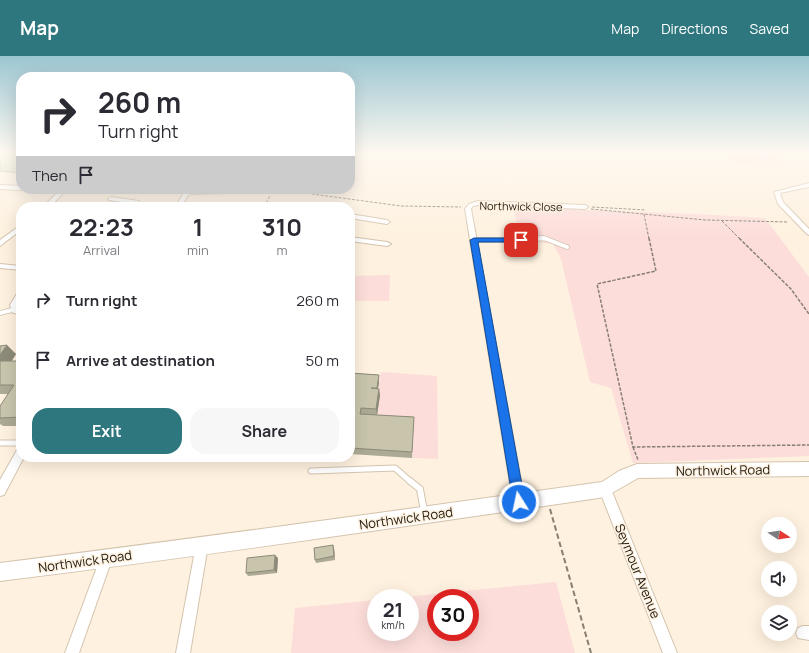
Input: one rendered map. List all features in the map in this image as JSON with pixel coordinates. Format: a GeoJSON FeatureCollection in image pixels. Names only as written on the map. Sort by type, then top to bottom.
{"type":"FeatureCollection","features":[{"type":"Feature","properties":{"kind":"street"},"geometry":{"type":"LineString","coordinates":[[809,185],[776,192],[780,203],[809,233]]}},
{"type":"Feature","properties":{"kind":"street"},"geometry":{"type":"LineString","coordinates":[[0,187],[16,188]]}},
{"type":"Feature","properties":{"kind":"street"},"geometry":{"type":"LineString","coordinates":[[51,202],[59,194]]}},
{"type":"Feature","properties":{"kind":"street"},"geometry":{"type":"LineString","coordinates":[[111,199],[137,202]]}},
{"type":"Feature","properties":{"kind":"street","name":"Northwick Close"},"geometry":{"type":"LineString","coordinates":[[519,502],[468,209],[471,205],[478,203],[585,207]]}},
{"type":"Feature","properties":{"kind":"street"},"geometry":{"type":"LineString","coordinates":[[355,217],[387,222]]}},
{"type":"Feature","properties":{"kind":"street"},"geometry":{"type":"LineString","coordinates":[[0,244],[16,231]]}},
{"type":"Feature","properties":{"kind":"street"},"geometry":{"type":"LineString","coordinates":[[355,241],[387,244]]}},
{"type":"Feature","properties":{"kind":"street"},"geometry":{"type":"LineString","coordinates":[[0,266],[16,268]]}},
{"type":"Feature","properties":{"kind":"street"},"geometry":{"type":"LineString","coordinates":[[0,491],[16,462]]}},
{"type":"Feature","properties":{"kind":"street","name":"Northwick Road"},"geometry":{"type":"LineString","coordinates":[[0,572],[202,545],[267,538],[605,489],[625,476],[637,471],[809,469]]}},
{"type":"Feature","properties":{"kind":"street","name":"Seymour Avenue"},"geometry":{"type":"LineString","coordinates":[[605,489],[670,653]]}},
{"type":"Feature","properties":{"kind":"street"},"geometry":{"type":"LineString","coordinates":[[183,653],[202,545]]}},
{"type":"Feature","properties":{"kind":"street"},"geometry":{"type":"LineString","coordinates":[[72,653],[106,559]]}},
{"type":"Feature","properties":{"kind":"lane"},"geometry":{"type":"LineString","coordinates":[[474,240],[521,240],[544,238],[567,247]]}},
{"type":"Feature","properties":{"kind":"lane"},"geometry":{"type":"LineString","coordinates":[[0,313],[16,310]]}},
{"type":"Feature","properties":{"kind":"lane"},"geometry":{"type":"LineString","coordinates":[[0,443],[16,443]]}},
{"type":"Feature","properties":{"kind":"lane"},"geometry":{"type":"LineString","coordinates":[[310,471],[395,468],[420,489],[423,498],[424,516]]}},
{"type":"Feature","properties":{"kind":"path"},"geometry":{"type":"LineString","coordinates":[[312,194],[401,206],[458,207],[471,205]]}},
{"type":"Feature","properties":{"kind":"path"},"geometry":{"type":"LineString","coordinates":[[585,207],[646,210]]}},
{"type":"Feature","properties":{"kind":"path"},"geometry":{"type":"LineString","coordinates":[[800,222],[722,221],[644,214],[656,271],[597,284],[633,447],[809,445]]}},
{"type":"Feature","properties":{"kind":"path"},"geometry":{"type":"LineString","coordinates":[[722,221],[792,289],[809,314]]}},
{"type":"Feature","properties":{"kind":"path"},"geometry":{"type":"LineString","coordinates":[[546,498],[591,653]]}},
{"type":"Feature","properties":{"kind":"shaded area"},"geometry":{"type":"Polygon","coordinates":[[[513,207],[702,214],[765,218],[809,277],[809,456],[633,463],[611,388],[590,382],[561,259],[553,244],[521,240],[513,207]]]}},
{"type":"Feature","properties":{"kind":"shaded area"},"geometry":{"type":"Polygon","coordinates":[[[390,275],[389,301],[355,301],[355,276],[390,275]]]}},
{"type":"Feature","properties":{"kind":"shaded area"},"geometry":{"type":"Polygon","coordinates":[[[381,372],[437,376],[438,459],[412,458],[414,423],[362,415],[377,394],[381,372]]]}},
{"type":"Feature","properties":{"kind":"shaded area"},"geometry":{"type":"Polygon","coordinates":[[[556,582],[575,653],[291,653],[295,608],[367,601],[367,641],[419,641],[419,596],[427,595],[427,641],[479,641],[479,590],[556,582]]]}},
{"type":"Feature","properties":{"kind":"building"},"geometry":{"type":"Polygon","coordinates":[[[7,345],[0,355],[0,346],[7,345]]]}},
{"type":"Feature","properties":{"kind":"building"},"geometry":{"type":"Polygon","coordinates":[[[0,361],[16,361],[16,417],[0,418],[0,406],[14,385],[0,385],[0,361]]]}},
{"type":"Feature","properties":{"kind":"building"},"geometry":{"type":"Polygon","coordinates":[[[355,373],[379,375],[377,388],[371,388],[379,389],[376,409],[361,408],[360,414],[414,417],[412,452],[355,448],[355,373]]]}},
{"type":"Feature","properties":{"kind":"building"},"geometry":{"type":"Polygon","coordinates":[[[333,545],[334,556],[315,560],[314,548],[333,545]]]}},
{"type":"Feature","properties":{"kind":"building"},"geometry":{"type":"Polygon","coordinates":[[[275,555],[274,570],[246,573],[247,558],[275,555]]]}},
{"type":"Feature","properties":{"kind":"route"},"geometry":{"type":"LineString","coordinates":[[519,502],[474,240],[521,240]]}}]}
